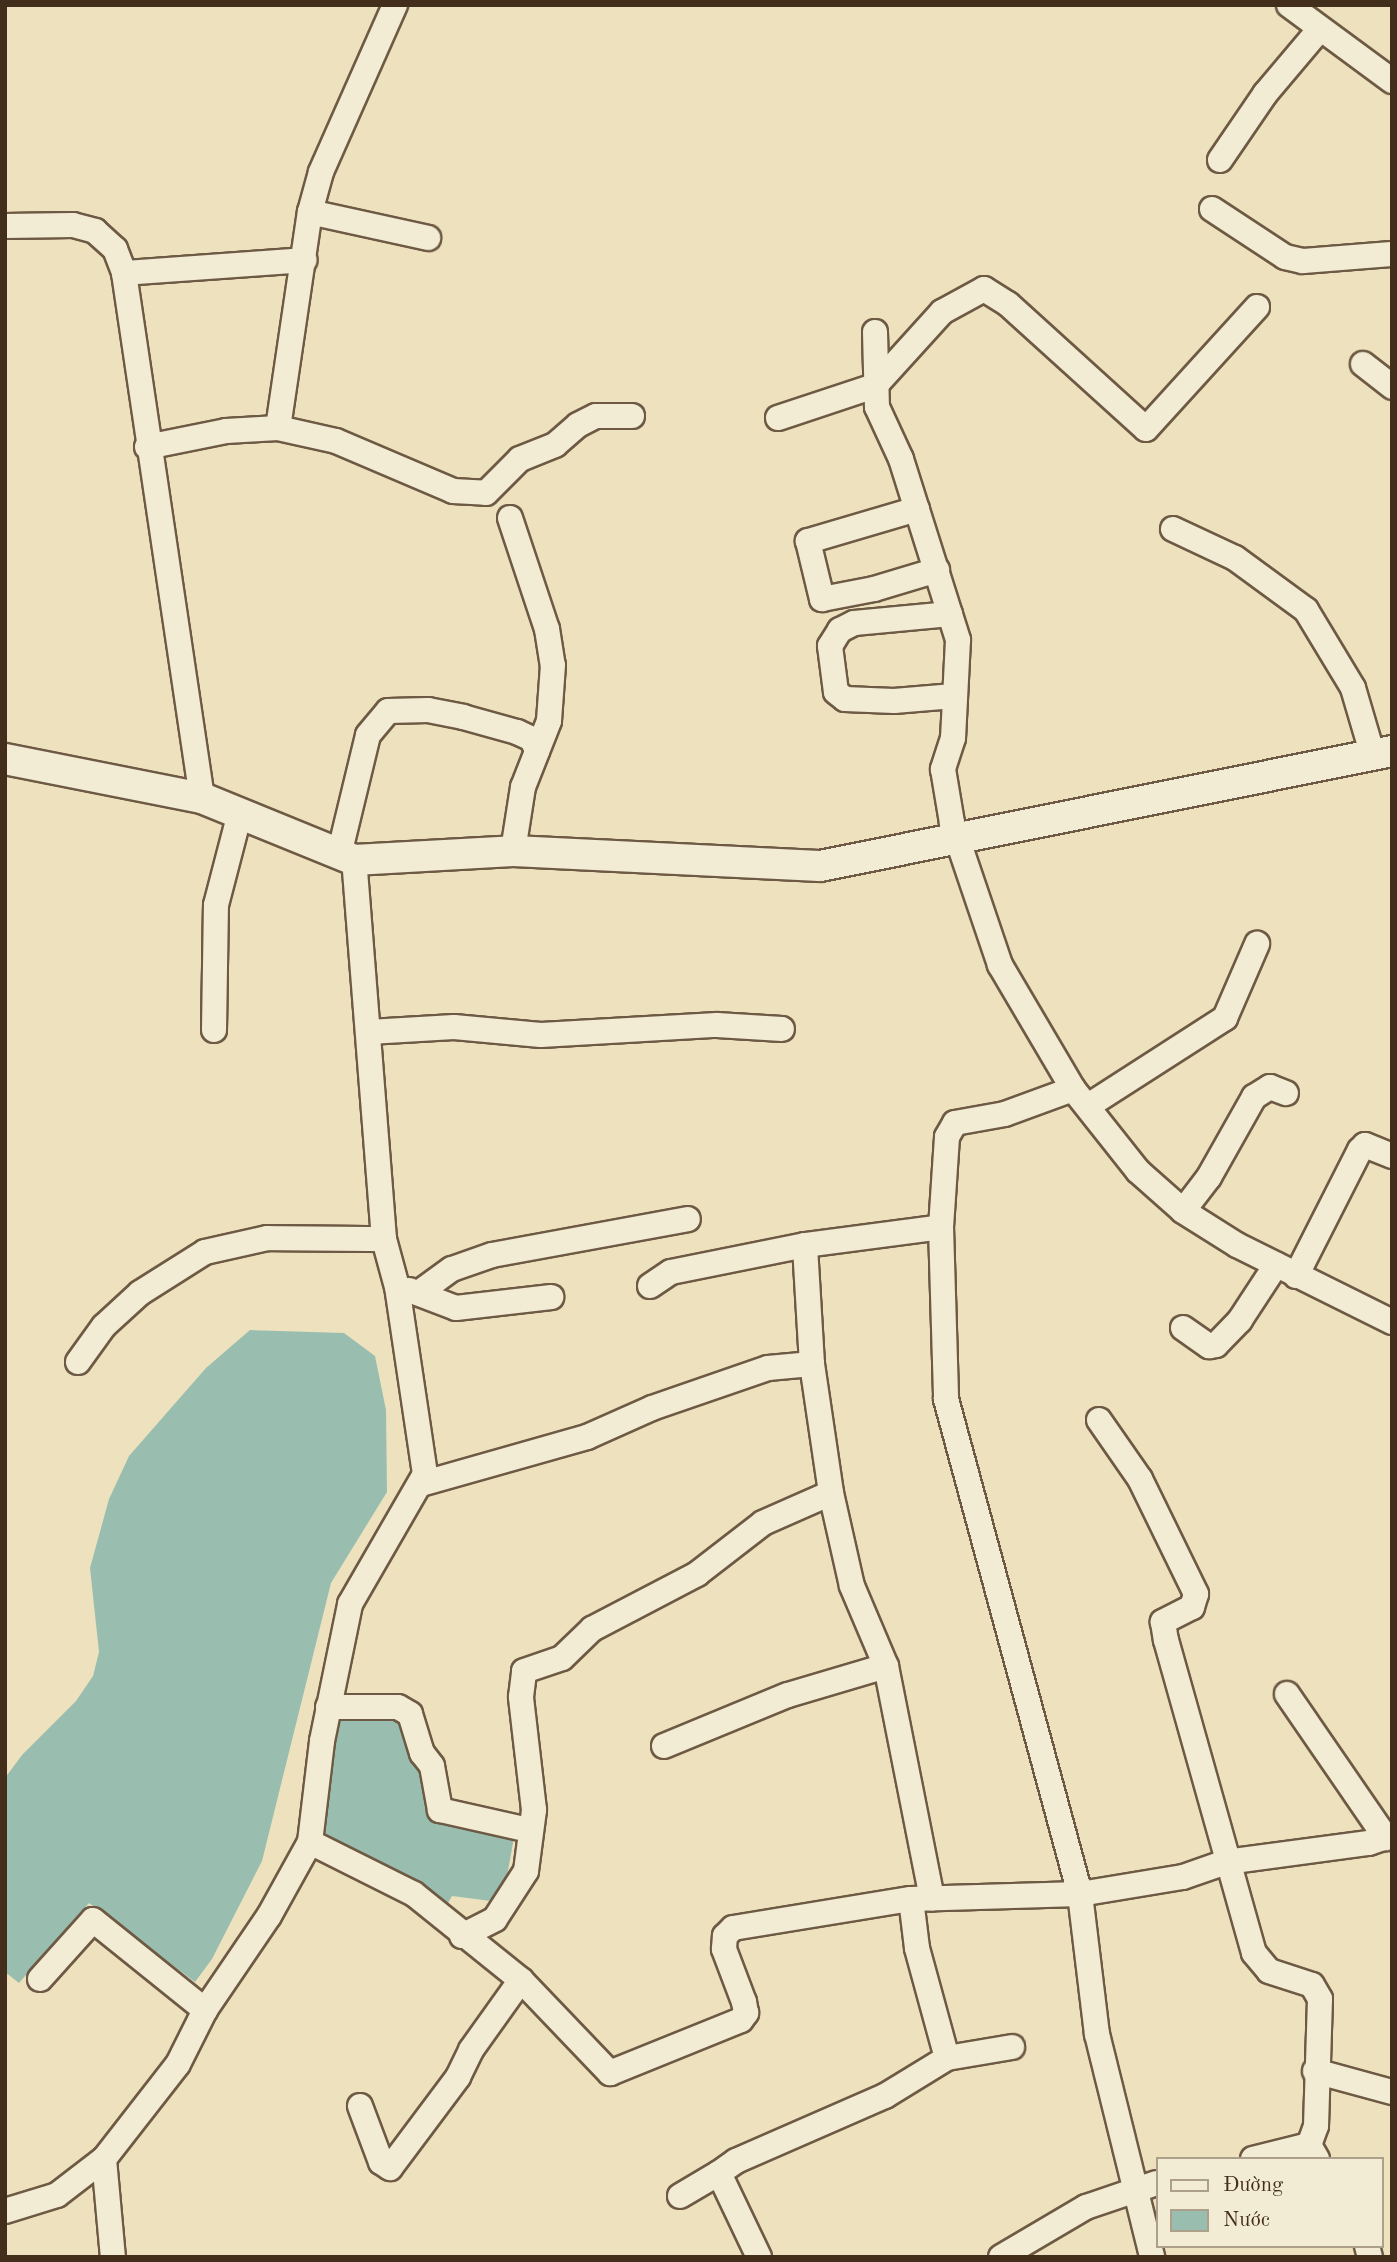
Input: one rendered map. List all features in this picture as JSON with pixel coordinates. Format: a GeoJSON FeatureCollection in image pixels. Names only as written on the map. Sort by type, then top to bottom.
{"type":"FeatureCollection","features":[{"type":"Feature","properties":{"kind":"street"},"geometry":{"type":"LineString","coordinates":[[278,428],[310,212],[321,172],[395,5]]}},
{"type":"Feature","properties":{"kind":"street"},"geometry":{"type":"LineString","coordinates":[[1289,5],[1392,81]]}},
{"type":"Feature","properties":{"kind":"street"},"geometry":{"type":"LineString","coordinates":[[1220,160],[1265,94],[1320,29]]}},
{"type":"Feature","properties":{"kind":"street"},"geometry":{"type":"LineString","coordinates":[[1212,209],[1285,257],[1303,261],[1392,254]]}},
{"type":"Feature","properties":{"kind":"street"},"geometry":{"type":"LineString","coordinates":[[310,212],[428,238]]}},
{"type":"Feature","properties":{"kind":"street"},"geometry":{"type":"LineString","coordinates":[[5,226],[73,225],[95,231],[115,249],[124,273],[147,447],[202,798]]}},
{"type":"Feature","properties":{"kind":"street"},"geometry":{"type":"LineString","coordinates":[[124,273],[305,260]]}},
{"type":"Feature","properties":{"kind":"street"},"geometry":{"type":"LineString","coordinates":[[778,418],[875,386],[942,312],[984,289],[1008,303],[1146,429],[1257,307]]}},
{"type":"Feature","properties":{"kind":"street"},"geometry":{"type":"LineString","coordinates":[[875,332],[877,407],[917,509],[958,640],[953,738],[943,769],[952,823],[960,838],[989,940],[1080,1098],[1097,1124],[1138,1171],[1183,1212],[1286,1270],[1392,1322]]}},
{"type":"Feature","properties":{"kind":"street"},"geometry":{"type":"LineString","coordinates":[[1363,364],[1392,387]]}},
{"type":"Feature","properties":{"kind":"street"},"geometry":{"type":"LineString","coordinates":[[147,447],[236,429],[278,428],[336,441],[453,491],[486,493],[520,459],[555,445],[578,425],[596,416],[632,416]]}},
{"type":"Feature","properties":{"kind":"street"},"geometry":{"type":"LineString","coordinates":[[917,509],[808,541],[822,599],[874,589],[937,570]]}},
{"type":"Feature","properties":{"kind":"street"},"geometry":{"type":"LineString","coordinates":[[510,518],[547,629],[553,665],[550,713],[523,787],[513,851]]}},
{"type":"Feature","properties":{"kind":"street"},"geometry":{"type":"LineString","coordinates":[[5,759],[202,798],[346,858],[513,851],[820,866],[1382,754],[1353,688],[1306,610],[1235,558],[1173,529]]}},
{"type":"Feature","properties":{"kind":"street"},"geometry":{"type":"LineString","coordinates":[[950,614],[854,623],[840,630],[830,646],[836,692],[845,699],[894,702],[954,696]]}},
{"type":"Feature","properties":{"kind":"street"},"geometry":{"type":"LineString","coordinates":[[5,2211],[57,2195],[103,2159],[178,2064],[205,2010],[269,1916],[310,1842],[328,1707],[350,1604],[421,1484],[425,1458],[408,1290],[384,1239],[369,1032],[346,858],[368,735],[388,711],[417,709],[463,717],[517,732],[532,739],[537,751]]}},
{"type":"Feature","properties":{"kind":"street"},"geometry":{"type":"LineString","coordinates":[[214,1030],[216,905],[240,813]]}},
{"type":"Feature","properties":{"kind":"street"},"geometry":{"type":"LineString","coordinates":[[1152,2257],[1147,2187],[1123,2153],[1097,2034],[1082,1936],[1080,1894],[946,1399],[941,1227],[947,1137],[955,1123],[1080,1098],[1225,1018],[1256,944]]}},
{"type":"Feature","properties":{"kind":"street"},"geometry":{"type":"LineString","coordinates":[[369,1032],[454,1027],[541,1034],[717,1025],[782,1028]]}},
{"type":"Feature","properties":{"kind":"street"},"geometry":{"type":"LineString","coordinates":[[1183,1212],[1209,1177],[1254,1097],[1270,1087],[1286,1093]]}},
{"type":"Feature","properties":{"kind":"street"},"geometry":{"type":"LineString","coordinates":[[1183,1328],[1209,1346],[1216,1345],[1286,1270],[1360,1150],[1365,1146],[1392,1156]]}},
{"type":"Feature","properties":{"kind":"street"},"geometry":{"type":"LineString","coordinates":[[408,1290],[452,1269],[492,1255],[688,1219]]}},
{"type":"Feature","properties":{"kind":"street"},"geometry":{"type":"LineString","coordinates":[[650,1286],[671,1272],[805,1245],[941,1227]]}},
{"type":"Feature","properties":{"kind":"street"},"geometry":{"type":"LineString","coordinates":[[78,1362],[104,1326],[140,1293],[205,1252],[267,1238],[384,1239]]}},
{"type":"Feature","properties":{"kind":"street"},"geometry":{"type":"LineString","coordinates":[[805,1245],[812,1364],[831,1493],[852,1586],[886,1666],[921,1898],[917,1948],[947,2057]]}},
{"type":"Feature","properties":{"kind":"street"},"geometry":{"type":"LineString","coordinates":[[408,1290],[456,1308],[551,1297]]}},
{"type":"Feature","properties":{"kind":"street"},"geometry":{"type":"LineString","coordinates":[[421,1484],[587,1437],[652,1408],[768,1368],[812,1364]]}},
{"type":"Feature","properties":{"kind":"street"},"geometry":{"type":"LineString","coordinates":[[1099,1420],[1140,1479],[1196,1594],[1192,1607],[1166,1619],[1164,1626],[1226,1862],[1260,1963],[1317,1990],[1316,2126],[1313,2152],[1270,2157]]}},
{"type":"Feature","properties":{"kind":"street"},"geometry":{"type":"LineString","coordinates":[[462,1936],[495,1919],[512,1899],[526,1871],[529,1830],[534,1810],[521,1697],[524,1671],[562,1658],[592,1629],[697,1574],[763,1523],[831,1493]]}},
{"type":"Feature","properties":{"kind":"street"},"geometry":{"type":"LineString","coordinates":[[664,1746],[789,1695],[886,1666]]}},
{"type":"Feature","properties":{"kind":"street"},"geometry":{"type":"LineString","coordinates":[[310,1842],[414,1894],[462,1936],[521,1980],[610,2073],[741,2020],[746,2013],[744,2002],[724,1948],[725,1936],[733,1928],[921,1898],[1080,1894],[1183,1877],[1226,1862],[1389,1836],[1287,1694]]}},
{"type":"Feature","properties":{"kind":"street"},"geometry":{"type":"LineString","coordinates":[[328,1707],[398,1707],[410,1714],[422,1753],[432,1766],[440,1810],[529,1830]]}},
{"type":"Feature","properties":{"kind":"street"},"geometry":{"type":"LineString","coordinates":[[40,1979],[93,1920],[205,2010]]}},
{"type":"Feature","properties":{"kind":"street"},"geometry":{"type":"LineString","coordinates":[[360,2106],[381,2162],[390,2168],[458,2077],[471,2050],[521,1980]]}},
{"type":"Feature","properties":{"kind":"street"},"geometry":{"type":"LineString","coordinates":[[680,2196],[736,2161],[885,2096],[947,2057],[1012,2047]]}},
{"type":"Feature","properties":{"kind":"street"},"geometry":{"type":"LineString","coordinates":[[1315,2071],[1392,2092]]}},
{"type":"Feature","properties":{"kind":"street"},"geometry":{"type":"LineString","coordinates":[[103,2159],[113,2257]]}},
{"type":"Feature","properties":{"kind":"street"},"geometry":{"type":"LineString","coordinates":[[719,2173],[759,2257]]}},
{"type":"Feature","properties":{"kind":"street"},"geometry":{"type":"LineString","coordinates":[[1001,2257],[1064,2218],[1147,2187]]}},
{"type":"Feature","properties":{"kind":"water"},"geometry":{"type":"Polygon","coordinates":[[[250,1330],[344,1333],[375,1356],[386,1410],[387,1492],[331,1583],[262,1861],[212,1959],[195,1982],[89,1903],[19,1983],[5,1972],[5,1778],[22,1755],[76,1701],[93,1676],[99,1652],[90,1568],[109,1499],[129,1456],[206,1368],[250,1330]]]}},
{"type":"Feature","properties":{"kind":"water"},"geometry":{"type":"Polygon","coordinates":[[[399,1712],[428,1768],[434,1820],[515,1832],[505,1887],[491,1901],[452,1896],[448,1903],[316,1832],[335,1716],[399,1712]]]}}]}
